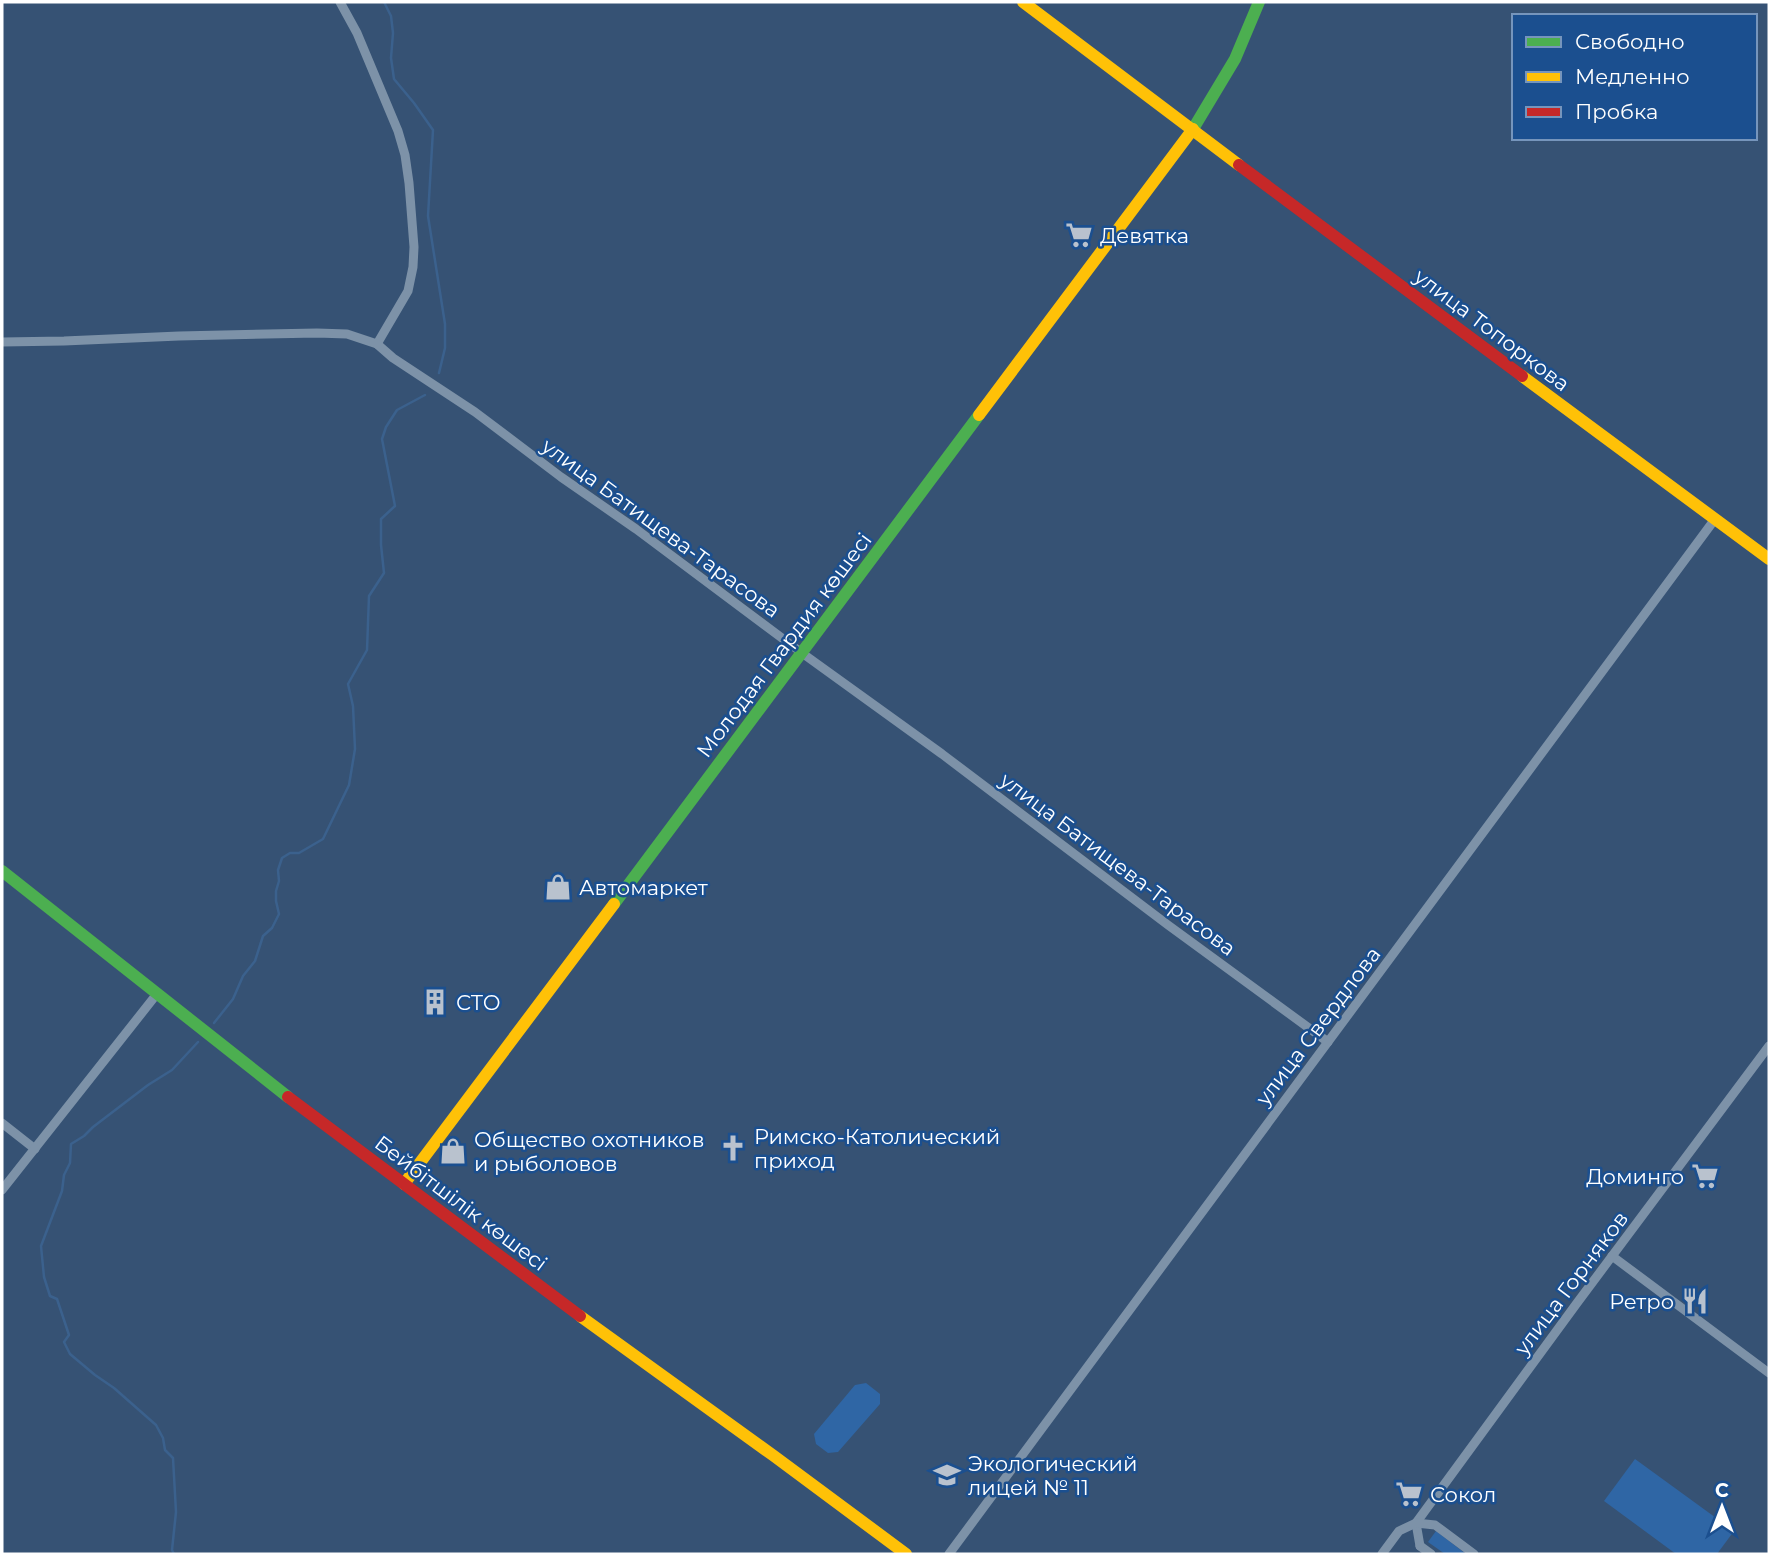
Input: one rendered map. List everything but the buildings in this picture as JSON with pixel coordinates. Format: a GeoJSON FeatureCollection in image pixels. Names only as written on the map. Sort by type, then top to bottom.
{"type":"FeatureCollection","features":[{"type":"Feature","properties":{"kind":"main road","name":"улица Топоркова"},"geometry":{"type":"LineString","coordinates":[[1023,2],[1769,559]]}},
{"type":"Feature","properties":{"kind":"main road","name":"Молодая Гвардия көшесі"},"geometry":{"type":"LineString","coordinates":[[404,1184],[1194,129],[1235,59],[1259,2]]}},
{"type":"Feature","properties":{"kind":"main road","name":"Бейбітшілік көшесі"},"geometry":{"type":"LineString","coordinates":[[2,872],[260,1076],[619,1345],[905,1554]]}},
{"type":"Feature","properties":{"kind":"street"},"geometry":{"type":"LineString","coordinates":[[340,2],[357,33],[398,131],[409,183],[413,267],[408,291],[377,344]]}},
{"type":"Feature","properties":{"kind":"street","name":"улица Батищева-Тарасова"},"geometry":{"type":"LineString","coordinates":[[2,342],[317,333],[347,334],[377,344],[393,358],[475,412],[953,762],[1328,1042]]}},
{"type":"Feature","properties":{"kind":"street","name":"улица Свердлова"},"geometry":{"type":"LineString","coordinates":[[949,1554],[1716,519]]}},
{"type":"Feature","properties":{"kind":"street"},"geometry":{"type":"LineString","coordinates":[[2,1189],[156,995]]}},
{"type":"Feature","properties":{"kind":"street","name":"улица Горняков"},"geometry":{"type":"LineString","coordinates":[[1382,1554],[1399,1531],[1416,1523],[1769,1046]]}},
{"type":"Feature","properties":{"kind":"street"},"geometry":{"type":"LineString","coordinates":[[2,1123],[35,1149]]}},
{"type":"Feature","properties":{"kind":"street"},"geometry":{"type":"LineString","coordinates":[[1612,1256],[1769,1373]]}},
{"type":"Feature","properties":{"kind":"street"},"geometry":{"type":"LineString","coordinates":[[1431,1554],[1417,1550],[1416,1523],[1435,1525],[1474,1554]]}},
{"type":"Feature","properties":{"kind":"shaded area"},"geometry":{"type":"Polygon","coordinates":[[[866,1383],[880,1394],[880,1404],[838,1452],[828,1453],[816,1444],[814,1434],[855,1385],[866,1383]]]}},
{"type":"Feature","properties":{"kind":"shaded area"},"geometry":{"type":"Polygon","coordinates":[[[1635,1459],[1734,1531],[1717,1554],[1676,1554],[1604,1501],[1635,1459]]]}},
{"type":"Feature","properties":{"kind":"shaded area"},"geometry":{"type":"Polygon","coordinates":[[[1436,1531],[1466,1554],[1445,1554],[1428,1542],[1436,1531]]]}},
{"type":"Feature","properties":{"kind":"waterway"},"geometry":{"type":"LineString","coordinates":[[384,2],[391,16],[394,79],[433,130],[428,216],[445,324],[445,348],[439,373]]}},
{"type":"Feature","properties":{"kind":"waterway"},"geometry":{"type":"LineString","coordinates":[[214,1023],[233,999],[243,976],[255,961],[263,936],[272,928],[279,914],[276,891],[282,858],[290,853],[299,853],[323,839],[349,785],[355,749],[353,706],[348,684],[367,650],[369,596],[384,573],[381,519],[395,506],[382,439],[397,410],[425,395]]}},
{"type":"Feature","properties":{"kind":"waterway"},"geometry":{"type":"LineString","coordinates":[[174,1554],[172,1550],[176,1512],[173,1458],[165,1450],[163,1438],[156,1425],[70,1354],[64,1342],[69,1335],[57,1299],[50,1296],[44,1277],[41,1246],[62,1191],[64,1175],[70,1163],[71,1144],[172,1070],[198,1042]]}},
{"type":"Feature","properties":{"kind":"traffic: fast"},"geometry":{"type":"LineString","coordinates":[[1193,129],[1235,59],[1259,2]]}},
{"type":"Feature","properties":{"kind":"traffic: fast"},"geometry":{"type":"LineString","coordinates":[[614,904],[979,415]]}},
{"type":"Feature","properties":{"kind":"traffic: fast"},"geometry":{"type":"LineString","coordinates":[[2,871],[288,1097]]}},
{"type":"Feature","properties":{"kind":"traffic: slow"},"geometry":{"type":"LineString","coordinates":[[1023,2],[1239,165]]}},
{"type":"Feature","properties":{"kind":"traffic: slow"},"geometry":{"type":"LineString","coordinates":[[979,415],[1193,129]]}},
{"type":"Feature","properties":{"kind":"traffic: slow"},"geometry":{"type":"LineString","coordinates":[[1522,376],[1769,559]]}},
{"type":"Feature","properties":{"kind":"traffic: slow"},"geometry":{"type":"LineString","coordinates":[[404,1184],[614,904]]}},
{"type":"Feature","properties":{"kind":"traffic: slow"},"geometry":{"type":"LineString","coordinates":[[580,1316],[906,1554]]}},
{"type":"Feature","properties":{"kind":"traffic: jam"},"geometry":{"type":"LineString","coordinates":[[1239,165],[1522,376]]}},
{"type":"Feature","properties":{"kind":"traffic: jam"},"geometry":{"type":"LineString","coordinates":[[288,1097],[580,1316]]}},
{"type":"Feature","properties":{"kind":"place","name":"Девятка"},"geometry":{"type":"Point","coordinates":[1079,235]}},
{"type":"Feature","properties":{"kind":"place","name":"Автомаркет"},"geometry":{"type":"Point","coordinates":[558,887]}},
{"type":"Feature","properties":{"kind":"place","name":"СТО"},"geometry":{"type":"Point","coordinates":[435,1002]}},
{"type":"Feature","properties":{"kind":"place","name":"Римско-Католический приход"},"geometry":{"type":"Point","coordinates":[733,1148]}},
{"type":"Feature","properties":{"kind":"place","name":"Общество охотников и рыболовов"},"geometry":{"type":"Point","coordinates":[453,1151]}},
{"type":"Feature","properties":{"kind":"place","name":"Доминго"},"geometry":{"type":"Point","coordinates":[1705,1176]}},
{"type":"Feature","properties":{"kind":"place","name":"Ретро"},"geometry":{"type":"Point","coordinates":[1695,1301]}},
{"type":"Feature","properties":{"kind":"place","name":"Экологический лицей № 11"},"geometry":{"type":"Point","coordinates":[947,1475]}},
{"type":"Feature","properties":{"kind":"place","name":"Сокол"},"geometry":{"type":"Point","coordinates":[1409,1494]}}]}
